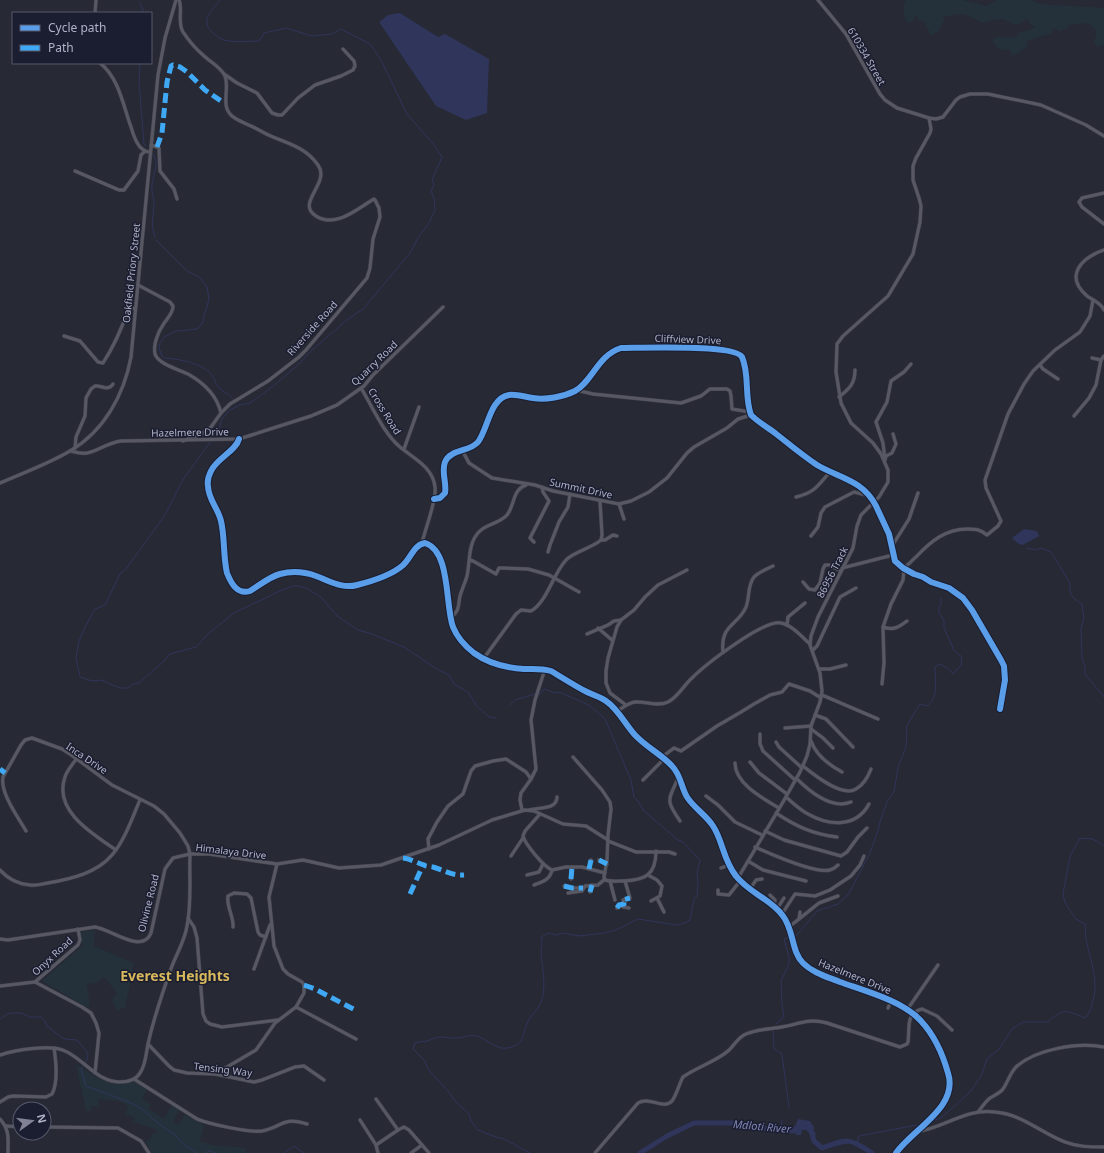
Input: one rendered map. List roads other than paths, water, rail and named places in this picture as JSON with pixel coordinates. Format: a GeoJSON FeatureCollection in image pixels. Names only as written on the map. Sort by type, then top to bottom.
{"type":"FeatureCollection","features":[{"type":"Feature","properties":{"kind":"street"},"geometry":{"type":"LineString","coordinates":[[95,12],[96,0]]}},
{"type":"Feature","properties":{"kind":"street"},"geometry":{"type":"LineString","coordinates":[[177,0],[180,3],[179,14],[182,30],[204,56],[234,81],[257,92],[272,113],[278,115],[282,115],[298,98],[316,85],[341,76],[352,70],[355,66],[354,61],[343,49]]}},
{"type":"Feature","properties":{"kind":"street","name":"Oakfield Priory Street"},"geometry":{"type":"LineString","coordinates":[[0,483],[75,448],[90,436],[99,426],[114,406],[120,394],[131,357],[150,152],[161,55],[168,26],[177,0]]}},
{"type":"Feature","properties":{"kind":"street","name":"610334 Street"},"geometry":{"type":"LineString","coordinates":[[818,0],[846,34],[873,84],[885,100],[898,108],[929,118]]}},
{"type":"Feature","properties":{"kind":"street"},"geometry":{"type":"LineString","coordinates":[[101,64],[108,70],[118,90],[136,141],[145,151],[150,152]]}},
{"type":"Feature","properties":{"kind":"street","name":"Riverside Road"},"geometry":{"type":"LineString","coordinates":[[183,440],[207,430],[214,424],[220,413],[230,404],[268,381],[298,357],[367,278],[370,268],[373,239],[380,217],[374,199],[343,218],[324,219],[313,214],[309,205],[321,177],[321,171],[318,164],[299,147],[273,137],[231,115],[226,106],[226,85],[223,73]]}},
{"type":"Feature","properties":{"kind":"street"},"geometry":{"type":"LineString","coordinates":[[929,118],[936,119],[943,117],[956,100],[965,95],[988,94],[1041,105],[1086,125],[1104,136]]}},
{"type":"Feature","properties":{"kind":"street","name":"86956 Track"},"geometry":{"type":"LineString","coordinates":[[810,645],[811,636],[818,617],[855,544],[857,526],[861,515],[883,492],[888,482],[888,470],[885,460],[873,443],[856,428],[844,412],[839,397],[836,372],[837,350],[839,340],[888,296],[913,254],[920,222],[921,206],[913,180],[913,171],[916,158],[930,133],[931,129],[929,118]]}},
{"type":"Feature","properties":{"kind":"street"},"geometry":{"type":"LineString","coordinates":[[151,145],[159,148],[160,171],[174,189],[177,199]]}},
{"type":"Feature","properties":{"kind":"street"},"geometry":{"type":"LineString","coordinates":[[75,171],[119,190],[124,190],[138,171],[141,155],[145,151]]}},
{"type":"Feature","properties":{"kind":"street"},"geometry":{"type":"LineString","coordinates":[[1104,193],[1082,198],[1079,202],[1082,207],[1104,224]]}},
{"type":"Feature","properties":{"kind":"street"},"geometry":{"type":"LineString","coordinates":[[1104,250],[1089,257],[1075,274],[1077,284],[1081,290],[1093,300],[1104,306]]}},
{"type":"Feature","properties":{"kind":"street"},"geometry":{"type":"LineString","coordinates":[[138,285],[170,302],[172,306],[171,314],[162,326],[156,339],[156,357],[164,363],[188,374],[200,382],[215,398],[220,413]]}},
{"type":"Feature","properties":{"kind":"street"},"geometry":{"type":"LineString","coordinates":[[903,568],[938,537],[951,530],[978,529],[987,535],[998,526],[1001,521],[986,488],[985,480],[1008,414],[1024,384],[1040,365],[1059,347],[1080,332],[1090,316],[1093,300]]}},
{"type":"Feature","properties":{"kind":"street"},"geometry":{"type":"LineString","coordinates":[[1097,302],[1103,306],[1104,310]]}},
{"type":"Feature","properties":{"kind":"street","name":"Quarry Road"},"geometry":{"type":"LineString","coordinates":[[239,439],[336,405],[361,388],[443,307]]}},
{"type":"Feature","properties":{"kind":"street"},"geometry":{"type":"LineString","coordinates":[[64,336],[80,341],[94,358],[102,364],[115,344],[121,327],[126,320],[128,310],[135,308]]}},
{"type":"Feature","properties":{"kind":"street","name":"Cliffview Drive"},"geometry":{"type":"LineString","coordinates":[[434,499],[440,498],[445,493],[445,462],[450,455],[475,445],[478,442],[494,408],[500,399],[505,396],[517,395],[546,399],[571,393],[576,390],[606,357],[616,350],[627,348],[714,348],[736,353],[741,357],[747,378],[747,403],[750,413]]}},
{"type":"Feature","properties":{"kind":"street"},"geometry":{"type":"LineString","coordinates":[[1074,416],[1089,398],[1096,385],[1101,360],[1104,356]]}},
{"type":"Feature","properties":{"kind":"street"},"geometry":{"type":"LineString","coordinates":[[1092,358],[1101,360]]}},
{"type":"Feature","properties":{"kind":"street"},"geometry":{"type":"LineString","coordinates":[[885,460],[883,443],[876,424],[876,419],[887,402],[891,381],[904,372],[911,364]]}},
{"type":"Feature","properties":{"kind":"street"},"geometry":{"type":"LineString","coordinates":[[1040,365],[1043,369],[1058,379]]}},
{"type":"Feature","properties":{"kind":"street"},"geometry":{"type":"LineString","coordinates":[[839,397],[853,384],[855,370]]}},
{"type":"Feature","properties":{"kind":"street"},"geometry":{"type":"LineString","coordinates":[[75,448],[76,437],[85,416],[84,403],[89,392],[95,386],[108,389],[112,384]]}},
{"type":"Feature","properties":{"kind":"street","name":"Cross Road"},"geometry":{"type":"LineString","coordinates":[[361,388],[388,433],[399,446],[416,458],[430,473],[435,486],[434,499],[422,543]]}},
{"type":"Feature","properties":{"kind":"street"},"geometry":{"type":"LineString","coordinates":[[576,390],[593,394],[681,403],[701,396],[710,389],[724,388],[730,393],[732,410],[750,413],[813,462],[830,472],[853,482],[874,502],[889,534],[895,561],[903,568],[931,582],[949,588],[962,598],[972,610],[1002,662],[1005,680],[1000,709]]}},
{"type":"Feature","properties":{"kind":"street"},"geometry":{"type":"LineString","coordinates":[[404,449],[419,407]]}},
{"type":"Feature","properties":{"kind":"street","name":"Summit Drive"},"geometry":{"type":"LineString","coordinates":[[462,450],[469,463],[495,479],[542,487],[619,504],[636,500],[649,492],[667,478],[687,453],[694,447],[750,413]]}},
{"type":"Feature","properties":{"kind":"street"},"geometry":{"type":"LineString","coordinates":[[885,460],[886,456],[892,453],[896,444],[893,434]]}},
{"type":"Feature","properties":{"kind":"street","name":"Hazelmere Drive"},"geometry":{"type":"LineString","coordinates":[[70,451],[80,453],[89,452],[107,444],[121,441],[239,439],[237,446],[215,464],[211,471],[208,486],[209,495],[221,520],[227,573],[230,580],[238,590],[246,592],[280,574],[295,572],[317,576],[341,585],[355,585],[381,577],[397,569],[405,563],[416,548],[422,543],[426,543],[433,547],[443,566],[448,592],[450,617],[454,629],[466,646],[484,658],[512,668],[545,669],[606,700],[637,738],[674,768],[688,798],[707,818],[714,828],[729,865],[739,880],[774,906],[782,914],[790,927],[797,956],[804,964],[809,968],[907,1010],[920,1020],[933,1036],[948,1073],[950,1088],[945,1102],[916,1132],[906,1140],[896,1153]]}},
{"type":"Feature","properties":{"kind":"street"},"geometry":{"type":"LineString","coordinates":[[796,497],[814,490],[830,472]]}},
{"type":"Feature","properties":{"kind":"street"},"geometry":{"type":"LineString","coordinates":[[450,617],[457,611],[460,596],[467,576],[473,541],[477,533],[484,527],[505,517],[510,511],[518,490],[528,485]]}},
{"type":"Feature","properties":{"kind":"street"},"geometry":{"type":"LineString","coordinates":[[534,542],[530,538],[549,501],[545,497],[542,487]]}},
{"type":"Feature","properties":{"kind":"street"},"geometry":{"type":"LineString","coordinates":[[811,536],[818,527],[821,513],[825,508],[854,492],[868,495]]}},
{"type":"Feature","properties":{"kind":"street"},"geometry":{"type":"LineString","coordinates":[[892,546],[909,519],[918,493]]}},
{"type":"Feature","properties":{"kind":"street"},"geometry":{"type":"LineString","coordinates":[[548,552],[559,522],[568,507],[570,494]]}},
{"type":"Feature","properties":{"kind":"street"},"geometry":{"type":"LineString","coordinates":[[600,501],[601,540]]}},
{"type":"Feature","properties":{"kind":"street"},"geometry":{"type":"LineString","coordinates":[[619,504],[624,519]]}},
{"type":"Feature","properties":{"kind":"street"},"geometry":{"type":"LineString","coordinates":[[484,658],[516,614],[521,610],[531,610],[537,606],[554,577],[568,558],[601,540],[605,540],[613,535],[616,536]]}},
{"type":"Feature","properties":{"kind":"street"},"geometry":{"type":"LineString","coordinates":[[803,582],[809,589],[815,590],[820,583],[825,566],[829,565],[842,569],[893,555]]}},
{"type":"Feature","properties":{"kind":"street"},"geometry":{"type":"LineString","coordinates":[[470,560],[496,574],[500,568],[528,569],[554,577],[579,592]]}},
{"type":"Feature","properties":{"kind":"street"},"geometry":{"type":"LineString","coordinates":[[723,652],[725,635],[729,626],[744,610],[752,580],[757,574],[773,566]]}},
{"type":"Feature","properties":{"kind":"street"},"geometry":{"type":"LineString","coordinates":[[882,684],[884,663],[883,627],[891,604],[903,580],[903,568]]}},
{"type":"Feature","properties":{"kind":"street"},"geometry":{"type":"LineString","coordinates":[[626,705],[610,693],[606,683],[606,671],[612,640],[617,626],[621,620],[634,610],[645,597],[658,586],[686,570]]}},
{"type":"Feature","properties":{"kind":"street"},"geometry":{"type":"LineString","coordinates":[[813,650],[817,646],[840,597],[856,588]]}},
{"type":"Feature","properties":{"kind":"street"},"geometry":{"type":"LineString","coordinates":[[787,625],[788,617],[805,603]]}},
{"type":"Feature","properties":{"kind":"street"},"geometry":{"type":"LineString","coordinates":[[587,634],[608,625],[615,620],[621,620]]}},
{"type":"Feature","properties":{"kind":"street"},"geometry":{"type":"LineString","coordinates":[[883,627],[889,629],[895,628],[902,625],[907,620]]}},
{"type":"Feature","properties":{"kind":"street"},"geometry":{"type":"LineString","coordinates":[[616,712],[626,705],[638,702],[662,704],[669,702],[691,678],[723,652],[754,632],[772,624],[779,622],[787,625],[810,645],[813,650],[822,680],[822,697],[811,727],[808,750],[802,767],[787,795],[755,847],[739,880],[729,895],[718,894],[718,890]]}},
{"type":"Feature","properties":{"kind":"street"},"geometry":{"type":"LineString","coordinates":[[598,628],[612,640]]}},
{"type":"Feature","properties":{"kind":"street"},"geometry":{"type":"LineString","coordinates":[[819,669],[830,670],[846,665]]}},
{"type":"Feature","properties":{"kind":"street"},"geometry":{"type":"LineString","coordinates":[[522,810],[520,800],[521,792],[531,779],[536,767],[531,725],[532,714],[545,669]]}},
{"type":"Feature","properties":{"kind":"street"},"geometry":{"type":"LineString","coordinates":[[643,780],[674,748],[682,751],[713,728],[758,701],[770,695],[782,692],[789,684],[878,719]]}},
{"type":"Feature","properties":{"kind":"street"},"geometry":{"type":"LineString","coordinates":[[815,715],[826,719],[853,747]]}},
{"type":"Feature","properties":{"kind":"street"},"geometry":{"type":"LineString","coordinates":[[785,728],[811,727],[833,748]]}},
{"type":"Feature","properties":{"kind":"street"},"geometry":{"type":"LineString","coordinates":[[760,734],[760,744],[763,751],[807,789],[828,801],[842,804],[851,802]]}},
{"type":"Feature","properties":{"kind":"street","name":"Inca Drive"},"geometry":{"type":"LineString","coordinates":[[26,831],[5,794],[2,782],[3,777],[21,745],[28,739],[36,739],[62,749],[77,758],[112,785],[154,806],[164,814],[185,842],[190,854]]}},
{"type":"Feature","properties":{"kind":"street"},"geometry":{"type":"LineString","coordinates":[[810,740],[814,748],[827,762],[842,772]]}},
{"type":"Feature","properties":{"kind":"street"},"geometry":{"type":"LineString","coordinates":[[776,742],[779,747],[802,767],[842,790],[856,790],[864,782],[871,769]]}},
{"type":"Feature","properties":{"kind":"street"},"geometry":{"type":"LineString","coordinates":[[564,886],[584,887],[598,885],[605,879],[611,809],[610,802],[602,790],[573,757]]}},
{"type":"Feature","properties":{"kind":"street"},"geometry":{"type":"LineString","coordinates":[[77,758],[64,779],[63,795],[66,805],[82,825],[116,850]]}},
{"type":"Feature","properties":{"kind":"street"},"geometry":{"type":"LineString","coordinates":[[428,849],[428,839],[437,822],[448,806],[463,794],[471,771],[475,766],[506,759],[526,772],[531,779]]}},
{"type":"Feature","properties":{"kind":"street"},"geometry":{"type":"LineString","coordinates":[[750,762],[759,773],[787,795],[799,808],[820,820],[845,823],[853,820],[864,812],[869,804]]}},
{"type":"Feature","properties":{"kind":"street"},"geometry":{"type":"LineString","coordinates":[[735,763],[736,770],[746,786],[758,796],[779,808]]}},
{"type":"Feature","properties":{"kind":"street"},"geometry":{"type":"LineString","coordinates":[[679,776],[669,801],[680,821]]}},
{"type":"Feature","properties":{"kind":"street"},"geometry":{"type":"LineString","coordinates":[[706,796],[739,825],[762,836]]}},
{"type":"Feature","properties":{"kind":"street"},"geometry":{"type":"LineString","coordinates":[[529,810],[554,805],[557,802],[557,797]]}},
{"type":"Feature","properties":{"kind":"street"},"geometry":{"type":"LineString","coordinates":[[0,870],[9,878],[28,885],[69,879],[87,872],[104,863],[116,850],[140,800]]}},
{"type":"Feature","properties":{"kind":"street","name":"Himalaya Drive"},"geometry":{"type":"LineString","coordinates":[[134,1079],[142,1072],[159,1002],[183,940],[188,918],[190,854],[209,854],[277,864],[303,860],[339,868],[387,864],[447,842],[492,820],[522,810],[529,810],[563,824],[586,826],[608,841],[633,852],[669,852],[675,854]]}},
{"type":"Feature","properties":{"kind":"street"},"geometry":{"type":"LineString","coordinates":[[776,813],[791,823],[810,832],[837,837]]}},
{"type":"Feature","properties":{"kind":"street"},"geometry":{"type":"LineString","coordinates":[[511,856],[523,838],[524,832],[540,814]]}},
{"type":"Feature","properties":{"kind":"street"},"geometry":{"type":"LineString","coordinates":[[765,831],[784,840],[841,856],[847,852],[858,837],[868,828]]}},
{"type":"Feature","properties":{"kind":"street"},"geometry":{"type":"LineString","coordinates":[[523,838],[543,864],[552,870],[572,867],[605,873]]}},
{"type":"Feature","properties":{"kind":"street"},"geometry":{"type":"LineString","coordinates":[[755,847],[819,870],[831,870],[838,865]]}},
{"type":"Feature","properties":{"kind":"street"},"geometry":{"type":"LineString","coordinates":[[605,879],[610,881],[625,881],[640,879],[648,875],[654,866],[656,852]]}},
{"type":"Feature","properties":{"kind":"street","name":"Olivine Road"},"geometry":{"type":"LineString","coordinates":[[0,939],[8,940],[78,929],[100,928],[135,942],[147,940],[155,916],[163,875],[167,864],[176,857],[190,854]]}},
{"type":"Feature","properties":{"kind":"street"},"geometry":{"type":"LineString","coordinates":[[782,914],[795,894],[815,896],[830,890],[851,876],[860,865],[864,856]]}},
{"type":"Feature","properties":{"kind":"street"},"geometry":{"type":"LineString","coordinates":[[589,869],[591,860]]}},
{"type":"Feature","properties":{"kind":"street"},"geometry":{"type":"LineString","coordinates":[[599,860],[607,864]]}},
{"type":"Feature","properties":{"kind":"street"},"geometry":{"type":"LineString","coordinates":[[748,861],[763,870],[806,881]]}},
{"type":"Feature","properties":{"kind":"street"},"geometry":{"type":"LineString","coordinates":[[215,1074],[256,1050],[278,1020],[296,1007],[304,993],[304,985],[300,980],[288,974],[283,969],[274,946],[269,897],[277,864]]}},
{"type":"Feature","properties":{"kind":"street"},"geometry":{"type":"LineString","coordinates":[[527,875],[539,872],[543,864]]}},
{"type":"Feature","properties":{"kind":"street"},"geometry":{"type":"LineString","coordinates":[[721,868],[729,865]]}},
{"type":"Feature","properties":{"kind":"street"},"geometry":{"type":"LineString","coordinates":[[571,879],[572,867]]}},
{"type":"Feature","properties":{"kind":"street"},"geometry":{"type":"LineString","coordinates":[[534,885],[547,879],[552,870]]}},
{"type":"Feature","properties":{"kind":"street"},"geometry":{"type":"LineString","coordinates":[[648,875],[655,878],[662,884],[661,892],[651,901]]}},
{"type":"Feature","properties":{"kind":"street"},"geometry":{"type":"LineString","coordinates":[[750,889],[756,880],[762,879]]}},
{"type":"Feature","properties":{"kind":"street"},"geometry":{"type":"LineString","coordinates":[[610,881],[615,900]]}},
{"type":"Feature","properties":{"kind":"street"},"geometry":{"type":"LineString","coordinates":[[625,881],[630,898],[623,900],[624,904],[618,906],[629,908]]}},
{"type":"Feature","properties":{"kind":"street"},"geometry":{"type":"LineString","coordinates":[[580,885],[584,887]]}},
{"type":"Feature","properties":{"kind":"street"},"geometry":{"type":"LineString","coordinates":[[590,892],[592,885]]}},
{"type":"Feature","properties":{"kind":"street"},"geometry":{"type":"LineString","coordinates":[[568,893],[582,891],[584,887]]}},
{"type":"Feature","properties":{"kind":"street"},"geometry":{"type":"LineString","coordinates":[[233,927],[228,896],[234,893],[247,894],[251,898],[258,932],[261,936],[266,937]]}},
{"type":"Feature","properties":{"kind":"street"},"geometry":{"type":"LineString","coordinates":[[770,895],[775,900],[774,906]]}},
{"type":"Feature","properties":{"kind":"street"},"geometry":{"type":"LineString","coordinates":[[790,927],[819,903],[838,896]]}},
{"type":"Feature","properties":{"kind":"street"},"geometry":{"type":"LineString","coordinates":[[656,898],[664,912]]}},
{"type":"Feature","properties":{"kind":"street"},"geometry":{"type":"LineString","coordinates":[[777,909],[784,898]]}},
{"type":"Feature","properties":{"kind":"street"},"geometry":{"type":"LineString","coordinates":[[800,912],[800,919]]}},
{"type":"Feature","properties":{"kind":"street"},"geometry":{"type":"LineString","coordinates":[[188,918],[194,927],[197,938],[203,1014],[206,1021],[222,1028],[278,1020]]}},
{"type":"Feature","properties":{"kind":"street"},"geometry":{"type":"LineString","coordinates":[[254,969],[271,923]]}},
{"type":"Feature","properties":{"kind":"street","name":"Onyx Road"},"geometry":{"type":"LineString","coordinates":[[0,986],[35,982],[78,945],[80,940],[78,929]]}},
{"type":"Feature","properties":{"kind":"street"},"geometry":{"type":"LineString","coordinates":[[907,1010],[938,965]]}},
{"type":"Feature","properties":{"kind":"street"},"geometry":{"type":"LineString","coordinates":[[35,982],[91,1013],[96,1023],[98,1033],[95,1073]]}},
{"type":"Feature","properties":{"kind":"street","name":"Hazelmere Drive"},"geometry":{"type":"LineString","coordinates":[[888,1008],[891,1002]]}},
{"type":"Feature","properties":{"kind":"street"},"geometry":{"type":"LineString","coordinates":[[296,1007],[356,1039]]}},
{"type":"Feature","properties":{"kind":"street"},"geometry":{"type":"LineString","coordinates":[[595,1153],[638,1103],[644,1100],[663,1104],[670,1103],[683,1077],[727,1052],[744,1034],[798,1022],[815,1020],[900,1047],[908,1042],[909,1022],[912,1014],[918,1010],[924,1009],[937,1016],[952,1030]]}},
{"type":"Feature","properties":{"kind":"street","name":"Tensing Way"},"geometry":{"type":"LineString","coordinates":[[148,1044],[174,1070],[187,1073],[215,1074],[247,1081],[258,1081],[295,1067],[304,1066],[324,1080]]}},
{"type":"Feature","properties":{"kind":"street"},"geometry":{"type":"LineString","coordinates":[[978,1112],[990,1098],[1002,1090],[1016,1068],[1034,1055],[1084,1045],[1104,1047]]}},
{"type":"Feature","properties":{"kind":"street"},"geometry":{"type":"LineString","coordinates":[[0,1102],[8,1096],[46,1097],[52,1094],[56,1065],[54,1048]]}},
{"type":"Feature","properties":{"kind":"street"},"geometry":{"type":"LineString","coordinates":[[0,1056],[19,1050],[54,1048],[65,1051],[100,1077],[114,1082],[127,1082],[134,1079],[198,1119],[206,1122],[254,1131],[263,1130],[294,1120],[307,1124]]}},
{"type":"Feature","properties":{"kind":"street"},"geometry":{"type":"LineString","coordinates":[[376,1099],[398,1130]]}},
{"type":"Feature","properties":{"kind":"street"},"geometry":{"type":"LineString","coordinates":[[916,1132],[925,1131],[962,1116],[978,1112],[991,1111],[1006,1113],[1029,1122],[1064,1142],[1080,1146],[1104,1147]]}},
{"type":"Feature","properties":{"kind":"street"},"geometry":{"type":"LineString","coordinates":[[0,1119],[6,1126],[8,1153]]}},
{"type":"Feature","properties":{"kind":"street"},"geometry":{"type":"LineString","coordinates":[[360,1120],[376,1145],[378,1153]]}},
{"type":"Feature","properties":{"kind":"street"},"geometry":{"type":"LineString","coordinates":[[6,1126],[12,1126]]}},
{"type":"Feature","properties":{"kind":"street"},"geometry":{"type":"LineString","coordinates":[[52,1127],[118,1128],[141,1141],[149,1153]]}},
{"type":"Feature","properties":{"kind":"street"},"geometry":{"type":"LineString","coordinates":[[376,1145],[404,1127],[407,1128],[429,1153]]}},
{"type":"Feature","properties":{"kind":"street"},"geometry":{"type":"LineString","coordinates":[[411,1153],[422,1145]]}},
{"type":"Feature","properties":{"kind":"water"},"geometry":{"type":"Polygon","coordinates":[[[400,13],[438,37],[445,34],[489,59],[487,113],[466,120],[436,106],[379,22],[388,15],[400,13]]]}},
{"type":"Feature","properties":{"kind":"water"},"geometry":{"type":"Polygon","coordinates":[[[1024,529],[1037,531],[1039,536],[1023,545],[1019,544],[1012,538],[1024,529]]]}},
{"type":"Feature","properties":{"kind":"water"},"geometry":{"type":"Polygon","coordinates":[[[798,1119],[810,1121],[814,1127],[813,1131],[816,1133],[815,1136],[811,1137],[807,1130],[802,1130],[801,1135],[797,1135],[792,1131],[792,1128],[795,1126],[798,1119]]]}},
{"type":"Feature","properties":{"kind":"waterway"},"geometry":{"type":"LineString","coordinates":[[212,438],[219,429],[222,419],[230,410],[240,405],[250,403],[272,387],[301,362],[312,350],[347,320],[363,309],[410,253],[418,238],[429,223],[435,210],[434,198],[431,191],[434,185],[432,180],[442,157],[435,146],[407,114],[381,60],[370,44],[341,29],[332,34],[312,36],[286,28],[264,33],[259,41],[237,42],[224,40],[214,34],[207,25],[210,12],[220,0]]}},
{"type":"Feature","properties":{"kind":"waterway"},"geometry":{"type":"LineString","coordinates":[[140,3],[144,12]]}},
{"type":"Feature","properties":{"kind":"waterway"},"geometry":{"type":"LineString","coordinates":[[140,64],[139,82],[144,144],[146,146]]}},
{"type":"Feature","properties":{"kind":"waterway"},"geometry":{"type":"LineString","coordinates":[[153,154],[156,162],[152,187],[154,203],[153,228],[155,237]]}},
{"type":"Feature","properties":{"kind":"waterway"},"geometry":{"type":"LineString","coordinates":[[156,240],[187,271],[199,277],[207,287],[209,299],[202,324],[197,329],[176,331],[164,337],[159,348],[162,356],[165,358],[190,362],[207,370],[219,388],[233,399]]}},
{"type":"Feature","properties":{"kind":"waterway"},"geometry":{"type":"LineString","coordinates":[[211,441],[182,481],[165,515],[126,569],[120,574],[105,605],[95,609],[85,627],[79,641],[76,658],[80,677],[92,681],[101,680],[120,688],[128,688],[133,684],[139,683],[170,654],[196,647],[208,634],[234,613],[282,590],[293,586],[299,586],[308,589],[322,598],[337,616],[358,630],[404,647],[435,668],[449,675],[454,684],[469,693],[476,705],[489,717],[496,718]]}},
{"type":"Feature","properties":{"kind":"waterway"},"geometry":{"type":"LineString","coordinates":[[1026,548],[1036,550],[1041,548],[1051,552],[1070,583],[1070,591],[1072,596],[1082,604],[1084,619],[1081,628],[1082,659],[1085,666],[1085,674],[1104,697]]}},
{"type":"Feature","properties":{"kind":"waterway"},"geometry":{"type":"LineString","coordinates":[[795,937],[817,911],[838,904],[848,895],[869,855],[887,802],[894,792],[898,767],[906,747],[907,725],[920,704],[927,706],[931,702],[935,693],[935,667],[940,664],[949,669],[953,674],[961,665],[962,657],[954,650],[944,628],[944,620],[939,613],[941,598]]}},
{"type":"Feature","properties":{"kind":"waterway"},"geometry":{"type":"LineString","coordinates":[[530,1153],[504,1139],[478,1130],[471,1121],[469,1114],[455,1101],[428,1069],[425,1061],[413,1049],[415,1043],[439,1037],[455,1038],[477,1036],[500,1048],[508,1048],[517,1045],[522,1039],[529,1019],[542,1000],[544,979],[541,937],[549,933],[555,935],[563,933],[579,936],[604,933],[616,930],[638,919],[677,925],[685,923],[690,920],[694,899],[697,896],[697,873],[700,860],[683,842],[678,840],[644,811],[634,797],[631,780],[605,719],[589,705],[559,692],[554,693],[545,689],[538,694]]}},
{"type":"Feature","properties":{"kind":"waterway"},"geometry":{"type":"LineString","coordinates":[[510,705],[515,700],[535,694]]}},
{"type":"Feature","properties":{"kind":"waterway"},"geometry":{"type":"LineString","coordinates":[[931,1121],[941,1118],[970,1092],[981,1076],[987,1059],[999,1049],[1012,1029],[1023,1022],[1048,1022],[1061,1012],[1069,1012],[1085,1018],[1088,1014],[1095,993],[1095,985],[1086,939],[1085,924],[1076,919],[1065,903],[1063,894],[1070,856],[1080,838],[1093,839],[1104,846]]}},
{"type":"Feature","properties":{"kind":"waterway"},"geometry":{"type":"LineString","coordinates":[[776,1024],[784,1017],[781,981],[789,964],[789,957],[784,939],[788,938]]}},
{"type":"Feature","properties":{"kind":"waterway"},"geometry":{"type":"LineString","coordinates":[[0,1019],[7,1014],[12,1013],[21,1013],[30,1017],[41,1017],[47,1026],[61,1037],[65,1039],[77,1040],[88,1053],[87,1060],[81,1069],[86,1086],[129,1102],[142,1109],[155,1121],[175,1135],[183,1144],[197,1153]]}},
{"type":"Feature","properties":{"kind":"waterway"},"geometry":{"type":"LineString","coordinates":[[773,1030],[774,1049],[782,1054],[789,1108]]}},
{"type":"Feature","properties":{"kind":"waterway"},"geometry":{"type":"LineString","coordinates":[[781,1128],[782,1120]]}},
{"type":"Feature","properties":{"kind":"waterway","name":"Mdloti River"},"geometry":{"type":"LineString","coordinates":[[640,1153],[667,1136],[694,1123],[733,1123],[776,1130],[781,1128],[792,1131],[798,1128]]}},
{"type":"Feature","properties":{"kind":"waterway"},"geometry":{"type":"LineString","coordinates":[[857,1143],[859,1136],[917,1125]]}},
{"type":"Feature","properties":{"kind":"waterway","name":"Mdloti River"},"geometry":{"type":"LineString","coordinates":[[811,1130],[814,1141],[822,1148],[843,1141],[848,1141],[858,1144],[872,1153]]}},
{"type":"Feature","properties":{"kind":"waterway"},"geometry":{"type":"LineString","coordinates":[[284,1153],[294,1146],[304,1153]]}},
{"type":"Feature","properties":{"kind":"waterway"},"geometry":{"type":"LineString","coordinates":[[205,1153],[209,1151],[215,1153]]}},
{"type":"Feature","properties":{"kind":"district","name":"Everest Heights"},"geometry":{"type":"Point","coordinates":[175,975]}}]}
